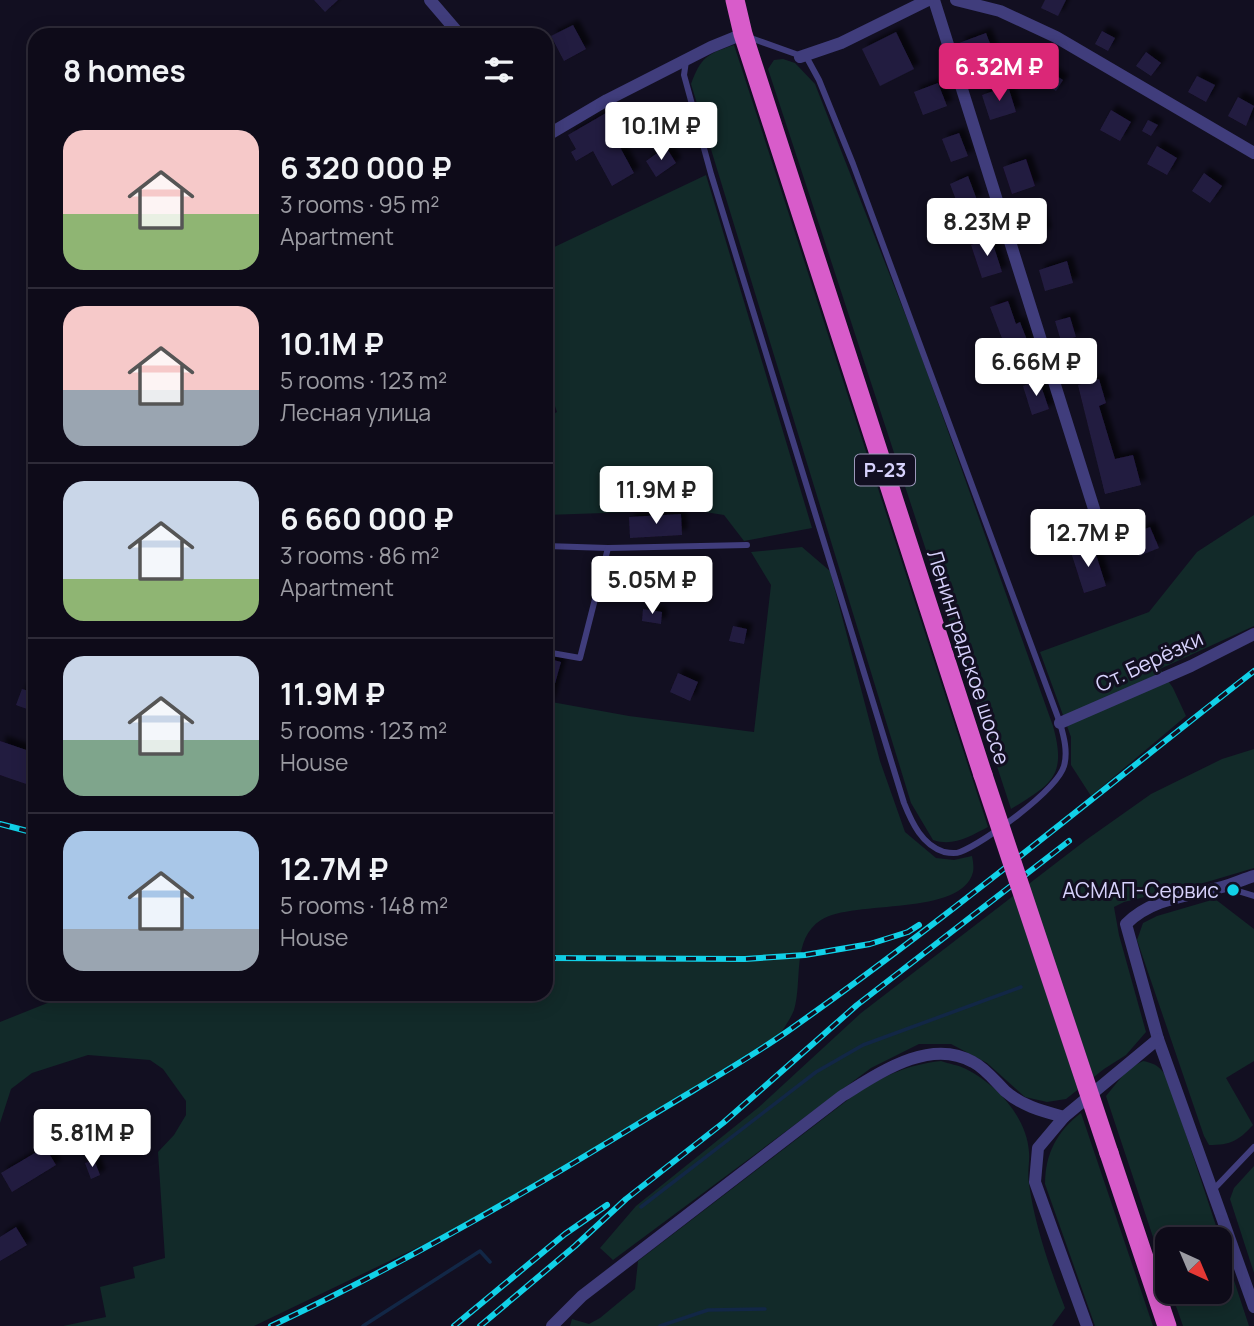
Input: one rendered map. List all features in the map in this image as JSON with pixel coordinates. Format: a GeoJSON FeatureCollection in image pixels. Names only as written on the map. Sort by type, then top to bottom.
{"type":"FeatureCollection","features":[{"type":"Feature","properties":{"kind":"highway","name":"Ленинградское шоссе"},"geometry":{"type":"LineString","coordinates":[[736,0],[743,34],[983,775],[1167,1326]]}},
{"type":"Feature","properties":{"kind":"street"},"geometry":{"type":"LineString","coordinates":[[430,0],[454,28]]}},
{"type":"Feature","properties":{"kind":"street"},"geometry":{"type":"LineString","coordinates":[[800,57],[841,43],[928,0]]}},
{"type":"Feature","properties":{"kind":"street"},"geometry":{"type":"LineString","coordinates":[[934,0],[1100,527]]}},
{"type":"Feature","properties":{"kind":"street"},"geometry":{"type":"LineString","coordinates":[[956,0],[1000,11],[1056,37],[1254,153]]}},
{"type":"Feature","properties":{"kind":"street"},"geometry":{"type":"LineString","coordinates":[[553,130],[711,47],[743,34]]}},
{"type":"Feature","properties":{"kind":"street","name":"Ст. Берёзки"},"geometry":{"type":"LineString","coordinates":[[1060,723],[1191,666],[1254,634]]}},
{"type":"Feature","properties":{"kind":"street"},"geometry":{"type":"LineString","coordinates":[[1254,876],[1223,887],[1181,895],[1139,912],[1126,924],[1158,1039],[1254,1307]]}},
{"type":"Feature","properties":{"kind":"street"},"geometry":{"type":"LineString","coordinates":[[1087,1326],[1035,1182],[1038,1149],[1064,1117],[1158,1039]]}},
{"type":"Feature","properties":{"kind":"street"},"geometry":{"type":"LineString","coordinates":[[552,1326],[583,1296],[842,1096],[907,1061],[930,1054],[954,1055],[973,1062],[1007,1093],[1030,1108],[1064,1117]]}},
{"type":"Feature","properties":{"kind":"lane"},"geometry":{"type":"LineString","coordinates":[[686,61],[684,75],[711,174],[901,794],[912,823],[921,836],[943,852],[957,854],[988,837],[1057,780],[1064,766],[1065,750],[1060,723],[853,164],[819,80],[807,58],[743,34]]}},
{"type":"Feature","properties":{"kind":"lane"},"geometry":{"type":"LineString","coordinates":[[553,546],[608,548],[747,545]]}},
{"type":"Feature","properties":{"kind":"lane"},"geometry":{"type":"LineString","coordinates":[[553,653],[580,658],[608,548]]}},
{"type":"Feature","properties":{"kind":"lane"},"geometry":{"type":"LineString","coordinates":[[1223,887],[1254,896]]}},
{"type":"Feature","properties":{"kind":"lane"},"geometry":{"type":"LineString","coordinates":[[1213,1190],[1254,1147]]}},
{"type":"Feature","properties":{"kind":"green space"},"geometry":{"type":"Polygon","coordinates":[[[734,45],[988,827],[962,840],[933,840],[911,803],[691,84],[706,58],[734,45]]]}},
{"type":"Feature","properties":{"kind":"green space"},"geometry":{"type":"Polygon","coordinates":[[[783,59],[795,63],[815,84],[918,347],[1053,726],[1058,757],[1053,777],[1037,793],[1011,809],[768,69],[774,60],[783,59]]]}},
{"type":"Feature","properties":{"kind":"green space"},"geometry":{"type":"Polygon","coordinates":[[[706,175],[812,528],[744,541],[724,515],[692,510],[553,515],[553,414],[557,412],[553,400],[553,248],[706,175]]]}},
{"type":"Feature","properties":{"kind":"green space"},"geometry":{"type":"Polygon","coordinates":[[[1254,515],[1254,626],[1160,669],[1173,688],[1186,716],[1091,796],[1071,765],[1071,737],[1040,652],[1149,612],[1197,552],[1254,515]]]}},
{"type":"Feature","properties":{"kind":"green space"},"geometry":{"type":"Polygon","coordinates":[[[802,547],[830,571],[880,761],[905,832],[936,858],[954,860],[972,856],[973,872],[965,886],[949,896],[929,901],[857,910],[821,920],[805,938],[797,999],[790,1019],[781,1033],[481,1217],[254,1326],[63,1326],[106,1317],[100,1287],[135,1278],[133,1267],[165,1258],[158,1152],[174,1135],[186,1115],[186,1101],[163,1069],[150,1060],[88,1055],[32,1073],[11,1089],[0,1123],[0,1022],[52,1001],[553,1001],[553,702],[629,716],[754,732],[771,585],[751,552],[802,547]]]}},
{"type":"Feature","properties":{"kind":"green space"},"geometry":{"type":"Polygon","coordinates":[[[1254,749],[1254,868],[1124,902],[1114,907],[1119,935],[1146,1032],[1126,1055],[1066,1099],[1047,1102],[1025,1097],[987,1063],[951,1044],[919,1044],[871,1068],[613,1260],[600,1248],[636,1206],[759,1107],[861,1013],[1086,840],[1151,794],[1222,759],[1254,749]]]}},
{"type":"Feature","properties":{"kind":"green space"},"geometry":{"type":"Polygon","coordinates":[[[1215,899],[1254,929],[1254,1061],[1226,1078],[1253,1125],[1234,1141],[1209,1145],[1137,940],[1143,923],[1157,916],[1215,899]]]}},
{"type":"Feature","properties":{"kind":"green space"},"geometry":{"type":"Polygon","coordinates":[[[941,1061],[963,1068],[988,1083],[1008,1103],[1023,1126],[1029,1152],[1028,1180],[1035,1216],[1065,1308],[1052,1326],[570,1326],[572,1319],[589,1324],[600,1318],[635,1289],[638,1261],[858,1092],[897,1072],[941,1061]]]}},
{"type":"Feature","properties":{"kind":"green space"},"geometry":{"type":"Polygon","coordinates":[[[1143,1061],[1153,1064],[1165,1074],[1216,1227],[1155,1227],[1155,1243],[1106,1096],[1128,1069],[1143,1061]]]}},
{"type":"Feature","properties":{"kind":"green space"},"geometry":{"type":"Polygon","coordinates":[[[1081,1113],[1153,1326],[1095,1326],[1045,1184],[1047,1163],[1054,1144],[1065,1127],[1081,1113]]]}},
{"type":"Feature","properties":{"kind":"green space"},"geometry":{"type":"Polygon","coordinates":[[[1254,1166],[1254,1273],[1230,1199],[1234,1188],[1254,1166]]]}},
{"type":"Feature","properties":{"kind":"green space"},"geometry":{"type":"Polygon","coordinates":[[[1232,1274],[1249,1326],[1183,1326],[1175,1304],[1232,1304],[1232,1274]]]}},
{"type":"Feature","properties":{"kind":"building"},"geometry":{"type":"Polygon","coordinates":[[[314,0],[338,0],[325,12],[314,0]]]}},
{"type":"Feature","properties":{"kind":"building"},"geometry":{"type":"Polygon","coordinates":[[[1045,0],[1066,0],[1058,16],[1041,8],[1045,0]]]}},
{"type":"Feature","properties":{"kind":"building"},"geometry":{"type":"Polygon","coordinates":[[[573,25],[586,49],[564,61],[553,35],[573,25]]]}},
{"type":"Feature","properties":{"kind":"building"},"geometry":{"type":"Polygon","coordinates":[[[1102,31],[1115,38],[1108,51],[1095,44],[1102,31]]]}},
{"type":"Feature","properties":{"kind":"building"},"geometry":{"type":"Polygon","coordinates":[[[896,32],[914,69],[880,86],[862,49],[896,32]]]}},
{"type":"Feature","properties":{"kind":"building"},"geometry":{"type":"Polygon","coordinates":[[[986,33],[997,62],[970,72],[959,43],[986,33]]]}},
{"type":"Feature","properties":{"kind":"building"},"geometry":{"type":"Polygon","coordinates":[[[1146,52],[1161,63],[1151,76],[1136,66],[1146,52]]]}},
{"type":"Feature","properties":{"kind":"building"},"geometry":{"type":"Polygon","coordinates":[[[1047,70],[1063,80],[1056,91],[1040,81],[1047,70]]]}},
{"type":"Feature","properties":{"kind":"building"},"geometry":{"type":"Polygon","coordinates":[[[1197,76],[1215,85],[1206,102],[1188,92],[1197,76]]]}},
{"type":"Feature","properties":{"kind":"building"},"geometry":{"type":"Polygon","coordinates":[[[938,83],[947,106],[923,115],[914,92],[938,83]]]}},
{"type":"Feature","properties":{"kind":"building"},"geometry":{"type":"Polygon","coordinates":[[[1008,86],[1016,112],[990,120],[982,95],[1008,86]]]}},
{"type":"Feature","properties":{"kind":"building"},"geometry":{"type":"Polygon","coordinates":[[[1238,97],[1254,106],[1246,126],[1228,116],[1238,97]]]}},
{"type":"Feature","properties":{"kind":"building"},"geometry":{"type":"Polygon","coordinates":[[[1111,110],[1131,122],[1120,141],[1100,130],[1111,110]]]}},
{"type":"Feature","properties":{"kind":"building"},"geometry":{"type":"Polygon","coordinates":[[[606,113],[620,135],[615,138],[634,173],[612,186],[593,151],[576,161],[571,152],[576,149],[568,135],[606,113]]]}},
{"type":"Feature","properties":{"kind":"building"},"geometry":{"type":"Polygon","coordinates":[[[1148,120],[1158,125],[1151,136],[1142,131],[1148,120]]]}},
{"type":"Feature","properties":{"kind":"building"},"geometry":{"type":"Polygon","coordinates":[[[959,133],[968,156],[951,162],[942,139],[959,133]]]}},
{"type":"Feature","properties":{"kind":"building"},"geometry":{"type":"Polygon","coordinates":[[[1157,146],[1177,158],[1167,175],[1147,164],[1157,146]]]}},
{"type":"Feature","properties":{"kind":"building"},"geometry":{"type":"Polygon","coordinates":[[[666,147],[676,163],[656,177],[646,161],[666,147]]]}},
{"type":"Feature","properties":{"kind":"building"},"geometry":{"type":"Polygon","coordinates":[[[1026,159],[1035,186],[1012,194],[1003,167],[1026,159]]]}},
{"type":"Feature","properties":{"kind":"building"},"geometry":{"type":"Polygon","coordinates":[[[1204,173],[1222,186],[1210,203],[1192,191],[1204,173]]]}},
{"type":"Feature","properties":{"kind":"building"},"geometry":{"type":"Polygon","coordinates":[[[968,176],[977,200],[959,208],[950,184],[968,176]]]}},
{"type":"Feature","properties":{"kind":"building"},"geometry":{"type":"Polygon","coordinates":[[[1038,208],[1046,233],[1025,239],[1017,214],[1038,208]]]}},
{"type":"Feature","properties":{"kind":"building"},"geometry":{"type":"Polygon","coordinates":[[[991,238],[1002,272],[982,278],[971,245],[991,238]]]}},
{"type":"Feature","properties":{"kind":"building"},"geometry":{"type":"Polygon","coordinates":[[[1067,261],[1073,283],[1045,291],[1039,270],[1067,261]]]}},
{"type":"Feature","properties":{"kind":"building"},"geometry":{"type":"Polygon","coordinates":[[[1008,301],[1016,324],[1020,322],[1032,353],[1011,362],[990,307],[1008,301]]]}},
{"type":"Feature","properties":{"kind":"building"},"geometry":{"type":"Polygon","coordinates":[[[1070,317],[1076,337],[1061,341],[1055,321],[1070,317]]]}},
{"type":"Feature","properties":{"kind":"building"},"geometry":{"type":"Polygon","coordinates":[[[1099,379],[1106,403],[1099,406],[1115,459],[1133,455],[1141,485],[1105,494],[1078,385],[1099,379]]]}},
{"type":"Feature","properties":{"kind":"building"},"geometry":{"type":"Polygon","coordinates":[[[1039,380],[1049,409],[1032,415],[1023,386],[1039,380]]]}},
{"type":"Feature","properties":{"kind":"building"},"geometry":{"type":"Polygon","coordinates":[[[681,514],[682,535],[630,538],[629,517],[681,514]]]}},
{"type":"Feature","properties":{"kind":"building"},"geometry":{"type":"Polygon","coordinates":[[[1150,527],[1159,548],[1139,556],[1130,535],[1150,527]]]}},
{"type":"Feature","properties":{"kind":"building"},"geometry":{"type":"Polygon","coordinates":[[[1093,545],[1106,586],[1084,593],[1071,552],[1093,545]]]}},
{"type":"Feature","properties":{"kind":"building"},"geometry":{"type":"Polygon","coordinates":[[[643,609],[662,612],[661,624],[642,621],[643,609]]]}},
{"type":"Feature","properties":{"kind":"building"},"geometry":{"type":"Polygon","coordinates":[[[733,626],[747,629],[744,644],[729,641],[733,626]]]}},
{"type":"Feature","properties":{"kind":"building"},"geometry":{"type":"Polygon","coordinates":[[[553,660],[561,662],[553,691],[553,660]]]}},
{"type":"Feature","properties":{"kind":"building"},"geometry":{"type":"Polygon","coordinates":[[[678,673],[698,682],[690,701],[670,692],[678,673]]]}},
{"type":"Feature","properties":{"kind":"building"},"geometry":{"type":"Polygon","coordinates":[[[22,689],[28,691],[28,709],[16,705],[22,689]]]}},
{"type":"Feature","properties":{"kind":"building"},"geometry":{"type":"Polygon","coordinates":[[[0,741],[28,751],[28,785],[0,775],[0,741]]]}},
{"type":"Feature","properties":{"kind":"building"},"geometry":{"type":"Polygon","coordinates":[[[45,1147],[56,1165],[12,1192],[1,1173],[45,1147]]]}},
{"type":"Feature","properties":{"kind":"building"},"geometry":{"type":"Polygon","coordinates":[[[94,1160],[100,1175],[91,1179],[85,1163],[94,1160]]]}},
{"type":"Feature","properties":{"kind":"building"},"geometry":{"type":"Polygon","coordinates":[[[16,1227],[27,1245],[0,1261],[0,1237],[16,1227]]]}},
{"type":"Feature","properties":{"kind":"waterway"},"geometry":{"type":"LineString","coordinates":[[641,1207],[816,1072],[863,1045],[1021,987]]}},
{"type":"Feature","properties":{"kind":"waterway"},"geometry":{"type":"LineString","coordinates":[[363,1326],[480,1251],[490,1262]]}},
{"type":"Feature","properties":{"kind":"waterway"},"geometry":{"type":"LineString","coordinates":[[660,1326],[708,1310],[765,1309]]}},
{"type":"Feature","properties":{"kind":"railway"},"geometry":{"type":"LineString","coordinates":[[271,1326],[462,1228],[771,1043],[965,899],[1254,671]]}},
{"type":"Feature","properties":{"kind":"railway"},"geometry":{"type":"LineString","coordinates":[[0,824],[28,831]]}},
{"type":"Feature","properties":{"kind":"railway"},"geometry":{"type":"LineString","coordinates":[[480,1326],[626,1199],[723,1123],[857,1005],[1069,841]]}},
{"type":"Feature","properties":{"kind":"railway"},"geometry":{"type":"LineString","coordinates":[[553,958],[745,959],[805,955],[870,944],[908,932],[919,925]]}},
{"type":"Feature","properties":{"kind":"railway"},"geometry":{"type":"LineString","coordinates":[[454,1326],[565,1234],[607,1205]]}},
{"type":"Feature","properties":{"kind":"place","name":"АСМАП-Сервис"},"geometry":{"type":"Point","coordinates":[1233,890]}}]}
